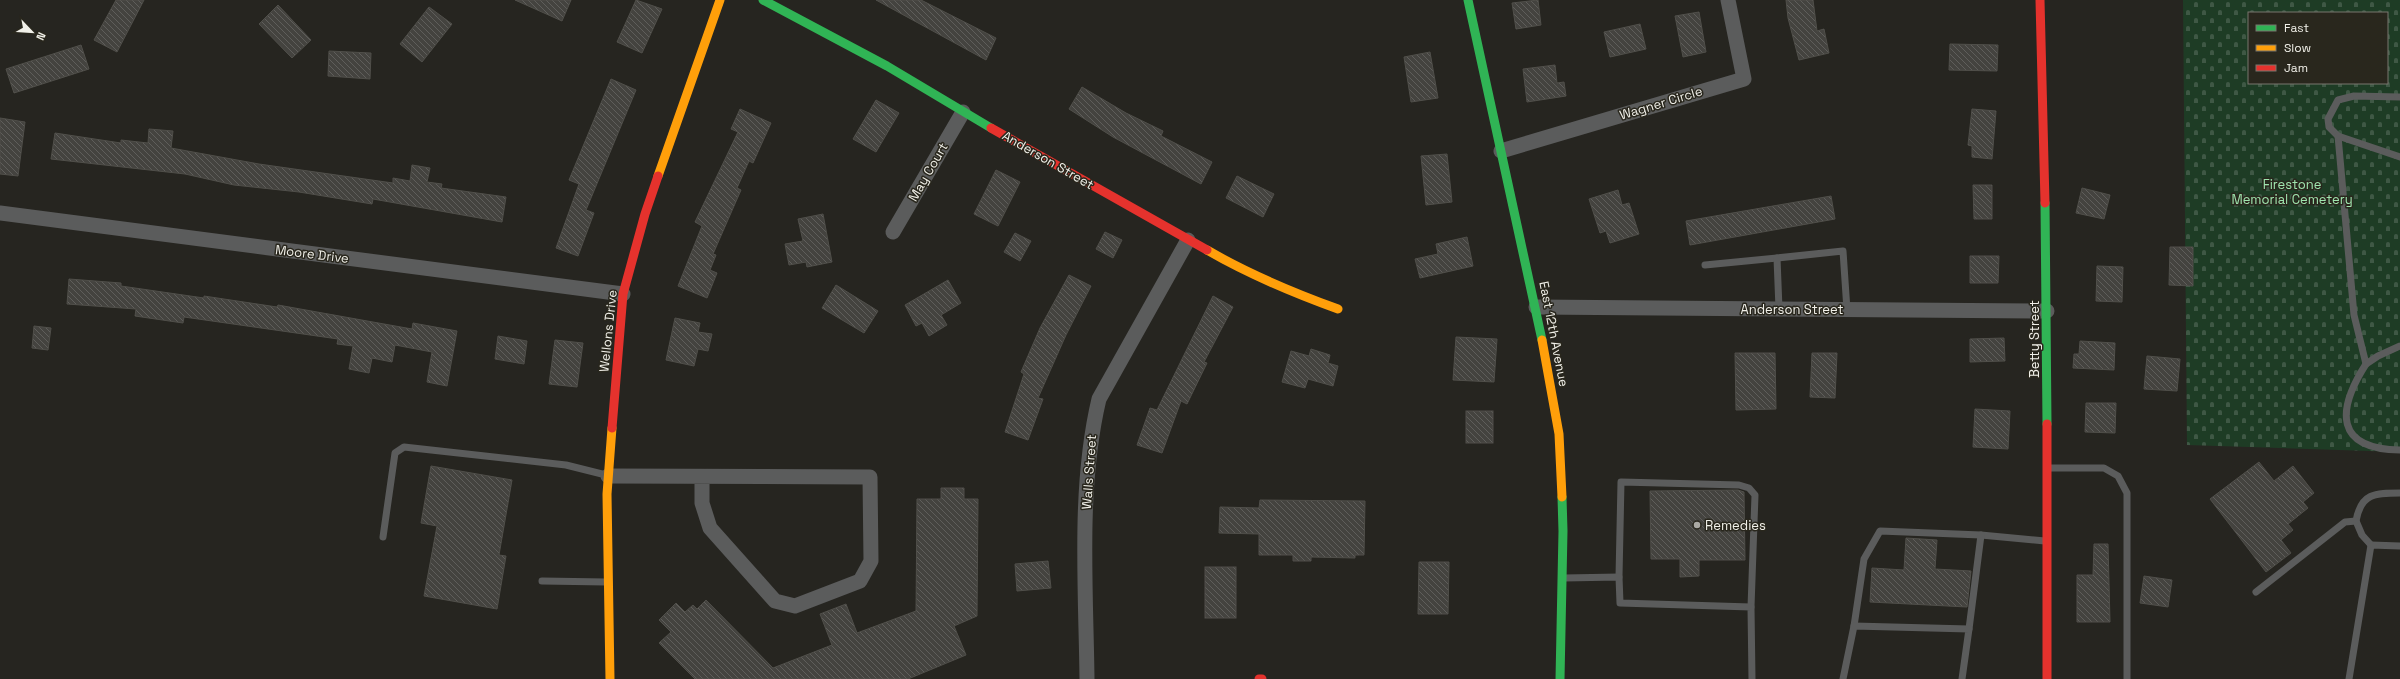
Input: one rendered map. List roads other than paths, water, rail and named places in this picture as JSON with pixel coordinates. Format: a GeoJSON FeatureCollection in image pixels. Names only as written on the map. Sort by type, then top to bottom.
{"type":"FeatureCollection","features":[{"type":"Feature","properties":{"kind":"street","name":"Wellons Drive"},"geometry":{"type":"LineString","coordinates":[[610,679],[608,476],[623,294],[645,214],[720,0]]}},
{"type":"Feature","properties":{"kind":"street","name":"Anderson Street"},"geometry":{"type":"LineString","coordinates":[[763,0],[887,66],[963,112],[1248,274],[1284,290],[1338,309]]}},
{"type":"Feature","properties":{"kind":"street","name":"East 12th Avenue"},"geometry":{"type":"LineString","coordinates":[[1468,0],[1536,307],[1560,449],[1562,578],[1560,679]]}},
{"type":"Feature","properties":{"kind":"street","name":"Wagner Circle"},"geometry":{"type":"LineString","coordinates":[[1501,151],[1744,79],[1728,0]]}},
{"type":"Feature","properties":{"kind":"street","name":"Betty Street"},"geometry":{"type":"LineString","coordinates":[[2040,0],[2047,311],[2047,679]]}},
{"type":"Feature","properties":{"kind":"street","name":"May Court"},"geometry":{"type":"LineString","coordinates":[[893,232],[963,112]]}},
{"type":"Feature","properties":{"kind":"street","name":"Moore Drive"},"geometry":{"type":"LineString","coordinates":[[0,213],[623,294]]}},
{"type":"Feature","properties":{"kind":"street","name":"Walls Street"},"geometry":{"type":"LineString","coordinates":[[1087,679],[1086,489],[1092,428],[1100,399],[1188,240]]}},
{"type":"Feature","properties":{"kind":"street","name":"Anderson Street"},"geometry":{"type":"LineString","coordinates":[[1536,307],[2047,311]]}},
{"type":"Feature","properties":{"kind":"street"},"geometry":{"type":"LineString","coordinates":[[608,476],[870,477],[871,561],[860,581],[795,606],[775,601],[710,528],[702,503],[702,477]]}},
{"type":"Feature","properties":{"kind":"lane"},"geometry":{"type":"LineString","coordinates":[[2400,97],[2354,96],[2338,100],[2328,119],[2329,127],[2338,136],[2400,157]]}},
{"type":"Feature","properties":{"kind":"lane"},"geometry":{"type":"LineString","coordinates":[[2338,136],[2354,315],[2366,364]]}},
{"type":"Feature","properties":{"kind":"lane"},"geometry":{"type":"LineString","coordinates":[[1705,265],[1843,252],[1847,310]]}},
{"type":"Feature","properties":{"kind":"lane"},"geometry":{"type":"LineString","coordinates":[[1777,258],[1779,309]]}},
{"type":"Feature","properties":{"kind":"lane"},"geometry":{"type":"LineString","coordinates":[[2400,346],[2378,356],[2366,364],[2353,389],[2346,416],[2346,423],[2352,436],[2358,441],[2374,448],[2400,450]]}},
{"type":"Feature","properties":{"kind":"lane"},"geometry":{"type":"LineString","coordinates":[[383,537],[395,453],[404,447],[566,465],[608,476]]}},
{"type":"Feature","properties":{"kind":"lane"},"geometry":{"type":"LineString","coordinates":[[2047,468],[2104,468],[2118,476],[2127,493],[2127,679]]}},
{"type":"Feature","properties":{"kind":"lane"},"geometry":{"type":"LineString","coordinates":[[1751,607],[1620,603],[1620,482],[1740,485],[1749,488],[1755,495],[1751,607],[1752,679]]}},
{"type":"Feature","properties":{"kind":"lane"},"geometry":{"type":"LineString","coordinates":[[2400,493],[2377,493],[2367,499],[2358,509],[2356,521],[2362,535],[2371,545],[2400,546]]}},
{"type":"Feature","properties":{"kind":"lane"},"geometry":{"type":"LineString","coordinates":[[2256,592],[2339,525],[2351,520],[2356,521]]}},
{"type":"Feature","properties":{"kind":"lane"},"geometry":{"type":"LineString","coordinates":[[1843,679],[1854,626],[1864,559],[1880,531],[1981,535],[2047,541]]}},
{"type":"Feature","properties":{"kind":"lane"},"geometry":{"type":"LineString","coordinates":[[1962,679],[1970,629],[1981,535]]}},
{"type":"Feature","properties":{"kind":"lane"},"geometry":{"type":"LineString","coordinates":[[2349,679],[2371,545]]}},
{"type":"Feature","properties":{"kind":"lane"},"geometry":{"type":"LineString","coordinates":[[1562,578],[1620,577]]}},
{"type":"Feature","properties":{"kind":"lane"},"geometry":{"type":"LineString","coordinates":[[542,580],[608,582]]}},
{"type":"Feature","properties":{"kind":"lane"},"geometry":{"type":"LineString","coordinates":[[1854,626],[1970,629]]}},
{"type":"Feature","properties":{"kind":"place","name":"Remedies"},"geometry":{"type":"Point","coordinates":[1697,525]}},
{"type":"Feature","properties":{"kind":"park label","name":"Firestone Memorial Cemetery"},"geometry":{"type":"Point","coordinates":[2292,192]}}]}
